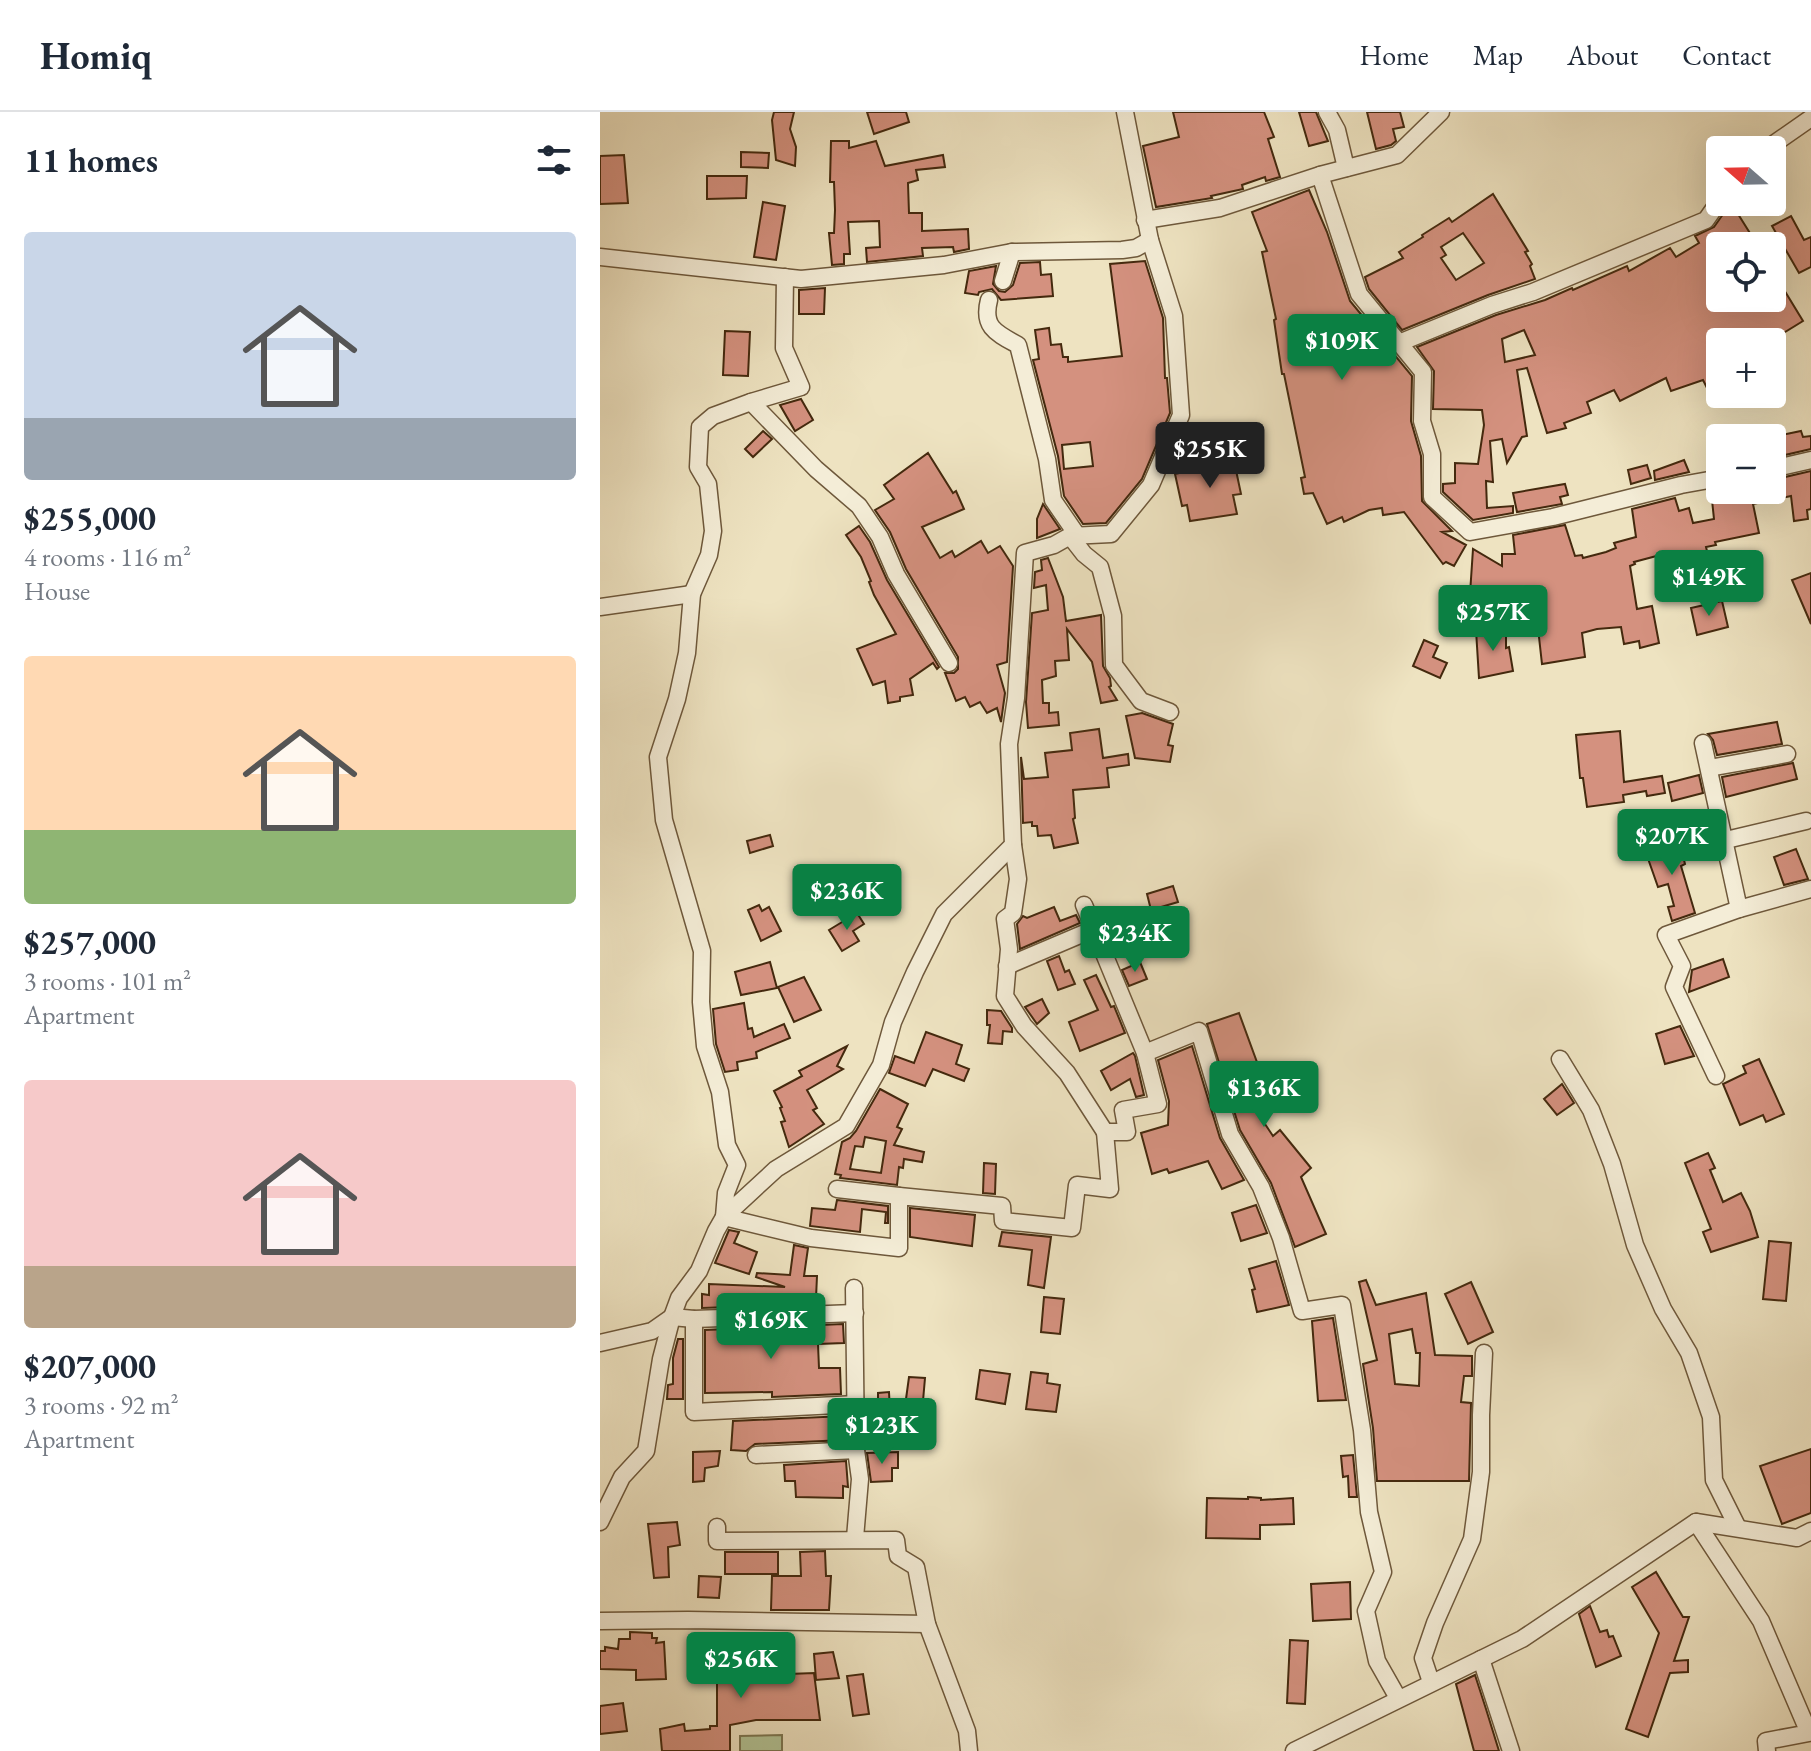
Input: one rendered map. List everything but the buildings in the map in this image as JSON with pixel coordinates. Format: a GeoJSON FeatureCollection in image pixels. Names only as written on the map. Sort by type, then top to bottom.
{"type":"FeatureCollection","features":[{"type":"Feature","properties":{"kind":"street"},"geometry":{"type":"LineString","coordinates":[[837,1189],[1002,1206],[1003,1221],[1072,1228],[1077,1185],[1110,1189],[1105,1132],[1067,1073],[1024,1026],[1005,996],[1005,919],[1013,913],[1018,879],[1013,845],[1009,744],[1016,698],[1025,553],[1054,545],[1073,535],[1111,534],[1151,485],[1181,415],[1174,316],[1145,220],[1125,112]]}},
{"type":"Feature","properties":{"kind":"street"},"geometry":{"type":"LineString","coordinates":[[1327,112],[1337,130],[1346,168]]}},
{"type":"Feature","properties":{"kind":"street"},"geometry":{"type":"LineString","coordinates":[[1145,220],[1220,208],[1320,175],[1397,155],[1441,112]]}},
{"type":"Feature","properties":{"kind":"street"},"geometry":{"type":"LineString","coordinates":[[1785,136],[1811,118]]}},
{"type":"Feature","properties":{"kind":"street"},"geometry":{"type":"LineString","coordinates":[[1320,175],[1359,294],[1423,372],[1422,421],[1432,454],[1432,497],[1470,532],[1553,517],[1706,481]]}},
{"type":"Feature","properties":{"kind":"street"},"geometry":{"type":"LineString","coordinates":[[1399,343],[1492,305],[1533,292],[1706,220],[1709,216]]}},
{"type":"Feature","properties":{"kind":"street"},"geometry":{"type":"LineString","coordinates":[[600,257],[801,279],[944,265],[1012,252],[1122,250],[1136,248],[1150,240]]}},
{"type":"Feature","properties":{"kind":"street"},"geometry":{"type":"LineString","coordinates":[[1003,281],[1012,252]]}},
{"type":"Feature","properties":{"kind":"street"},"geometry":{"type":"LineString","coordinates":[[600,1522],[622,1477],[646,1451],[661,1359],[672,1317],[679,1298],[699,1271],[724,1217],[726,1193],[737,1165],[727,1145],[720,1092],[705,1046],[702,951],[664,820],[658,757],[677,699],[687,653],[692,594],[709,555],[713,531],[708,484],[698,467],[700,427],[713,416],[801,387],[784,348],[785,277]]}},
{"type":"Feature","properties":{"kind":"street"},"geometry":{"type":"LineString","coordinates":[[989,300],[986,312],[988,323],[1001,336],[1018,345],[1047,459],[1053,500],[1084,554],[1100,567],[1113,616],[1114,665],[1141,701],[1170,712]]}},
{"type":"Feature","properties":{"kind":"street"},"geometry":{"type":"LineString","coordinates":[[751,402],[816,469],[859,506],[880,537],[896,574],[949,663]]}},
{"type":"Feature","properties":{"kind":"street"},"geometry":{"type":"LineString","coordinates":[[1786,466],[1811,460]]}},
{"type":"Feature","properties":{"kind":"street"},"geometry":{"type":"LineString","coordinates":[[600,607],[692,594]]}},
{"type":"Feature","properties":{"kind":"street"},"geometry":{"type":"LineString","coordinates":[[1703,743],[1739,909]]}},
{"type":"Feature","properties":{"kind":"street"},"geometry":{"type":"LineString","coordinates":[[1709,768],[1787,754]]}},
{"type":"Feature","properties":{"kind":"street"},"geometry":{"type":"LineString","coordinates":[[1726,840],[1806,821]]}},
{"type":"Feature","properties":{"kind":"street"},"geometry":{"type":"LineString","coordinates":[[724,1217],[776,1169],[846,1126],[881,1065],[893,1022],[944,914],[1013,845]]}},
{"type":"Feature","properties":{"kind":"street"},"geometry":{"type":"LineString","coordinates":[[1716,1076],[1674,987],[1682,966],[1666,935],[1739,909],[1811,889]]}},
{"type":"Feature","properties":{"kind":"street"},"geometry":{"type":"LineString","coordinates":[[1084,905],[1145,1053],[1158,1104],[1123,1110],[1127,1132],[1105,1132]]}},
{"type":"Feature","properties":{"kind":"street"},"geometry":{"type":"LineString","coordinates":[[1007,966],[1094,929]]}},
{"type":"Feature","properties":{"kind":"street"},"geometry":{"type":"LineString","coordinates":[[1145,1053],[1199,1031],[1230,1134],[1261,1187],[1281,1238],[1302,1311],[1342,1305],[1362,1430],[1369,1512],[1383,1572],[1366,1611],[1377,1661],[1398,1698]]}},
{"type":"Feature","properties":{"kind":"street"},"geometry":{"type":"LineString","coordinates":[[1560,1059],[1591,1110],[1612,1164],[1635,1245],[1663,1309],[1689,1353],[1711,1417],[1714,1480],[1738,1528]]}},
{"type":"Feature","properties":{"kind":"street"},"geometry":{"type":"LineString","coordinates":[[724,1217],[811,1238],[899,1248],[899,1196]]}},
{"type":"Feature","properties":{"kind":"street"},"geometry":{"type":"LineString","coordinates":[[854,1288],[856,1450],[860,1479],[855,1538]]}},
{"type":"Feature","properties":{"kind":"street"},"geometry":{"type":"LineString","coordinates":[[600,1343],[652,1331],[672,1317],[694,1319],[855,1313]]}},
{"type":"Feature","properties":{"kind":"street"},"geometry":{"type":"LineString","coordinates":[[694,1319],[694,1412],[857,1404]]}},
{"type":"Feature","properties":{"kind":"street"},"geometry":{"type":"LineString","coordinates":[[1431,1682],[1423,1658],[1472,1539],[1481,1472],[1484,1353]]}},
{"type":"Feature","properties":{"kind":"street"},"geometry":{"type":"LineString","coordinates":[[756,1455],[856,1450]]}},
{"type":"Feature","properties":{"kind":"street"},"geometry":{"type":"LineString","coordinates":[[1294,1751],[1522,1639],[1696,1522],[1797,1538],[1811,1531]]}},
{"type":"Feature","properties":{"kind":"street"},"geometry":{"type":"LineString","coordinates":[[1696,1522],[1761,1621],[1809,1733],[1766,1741],[1767,1751]]}},
{"type":"Feature","properties":{"kind":"street"},"geometry":{"type":"LineString","coordinates":[[717,1527],[717,1541],[896,1540],[898,1556],[916,1567],[927,1624],[967,1731],[969,1751]]}},
{"type":"Feature","properties":{"kind":"street"},"geometry":{"type":"LineString","coordinates":[[600,1621],[675,1619],[927,1624]]}},
{"type":"Feature","properties":{"kind":"street"},"geometry":{"type":"LineString","coordinates":[[1481,1659],[1511,1751]]}},
{"type":"Feature","properties":{"kind":"green space"},"geometry":{"type":"Polygon","coordinates":[[[782,1735],[782,1751],[740,1751],[740,1736],[782,1735]]]}}]}
